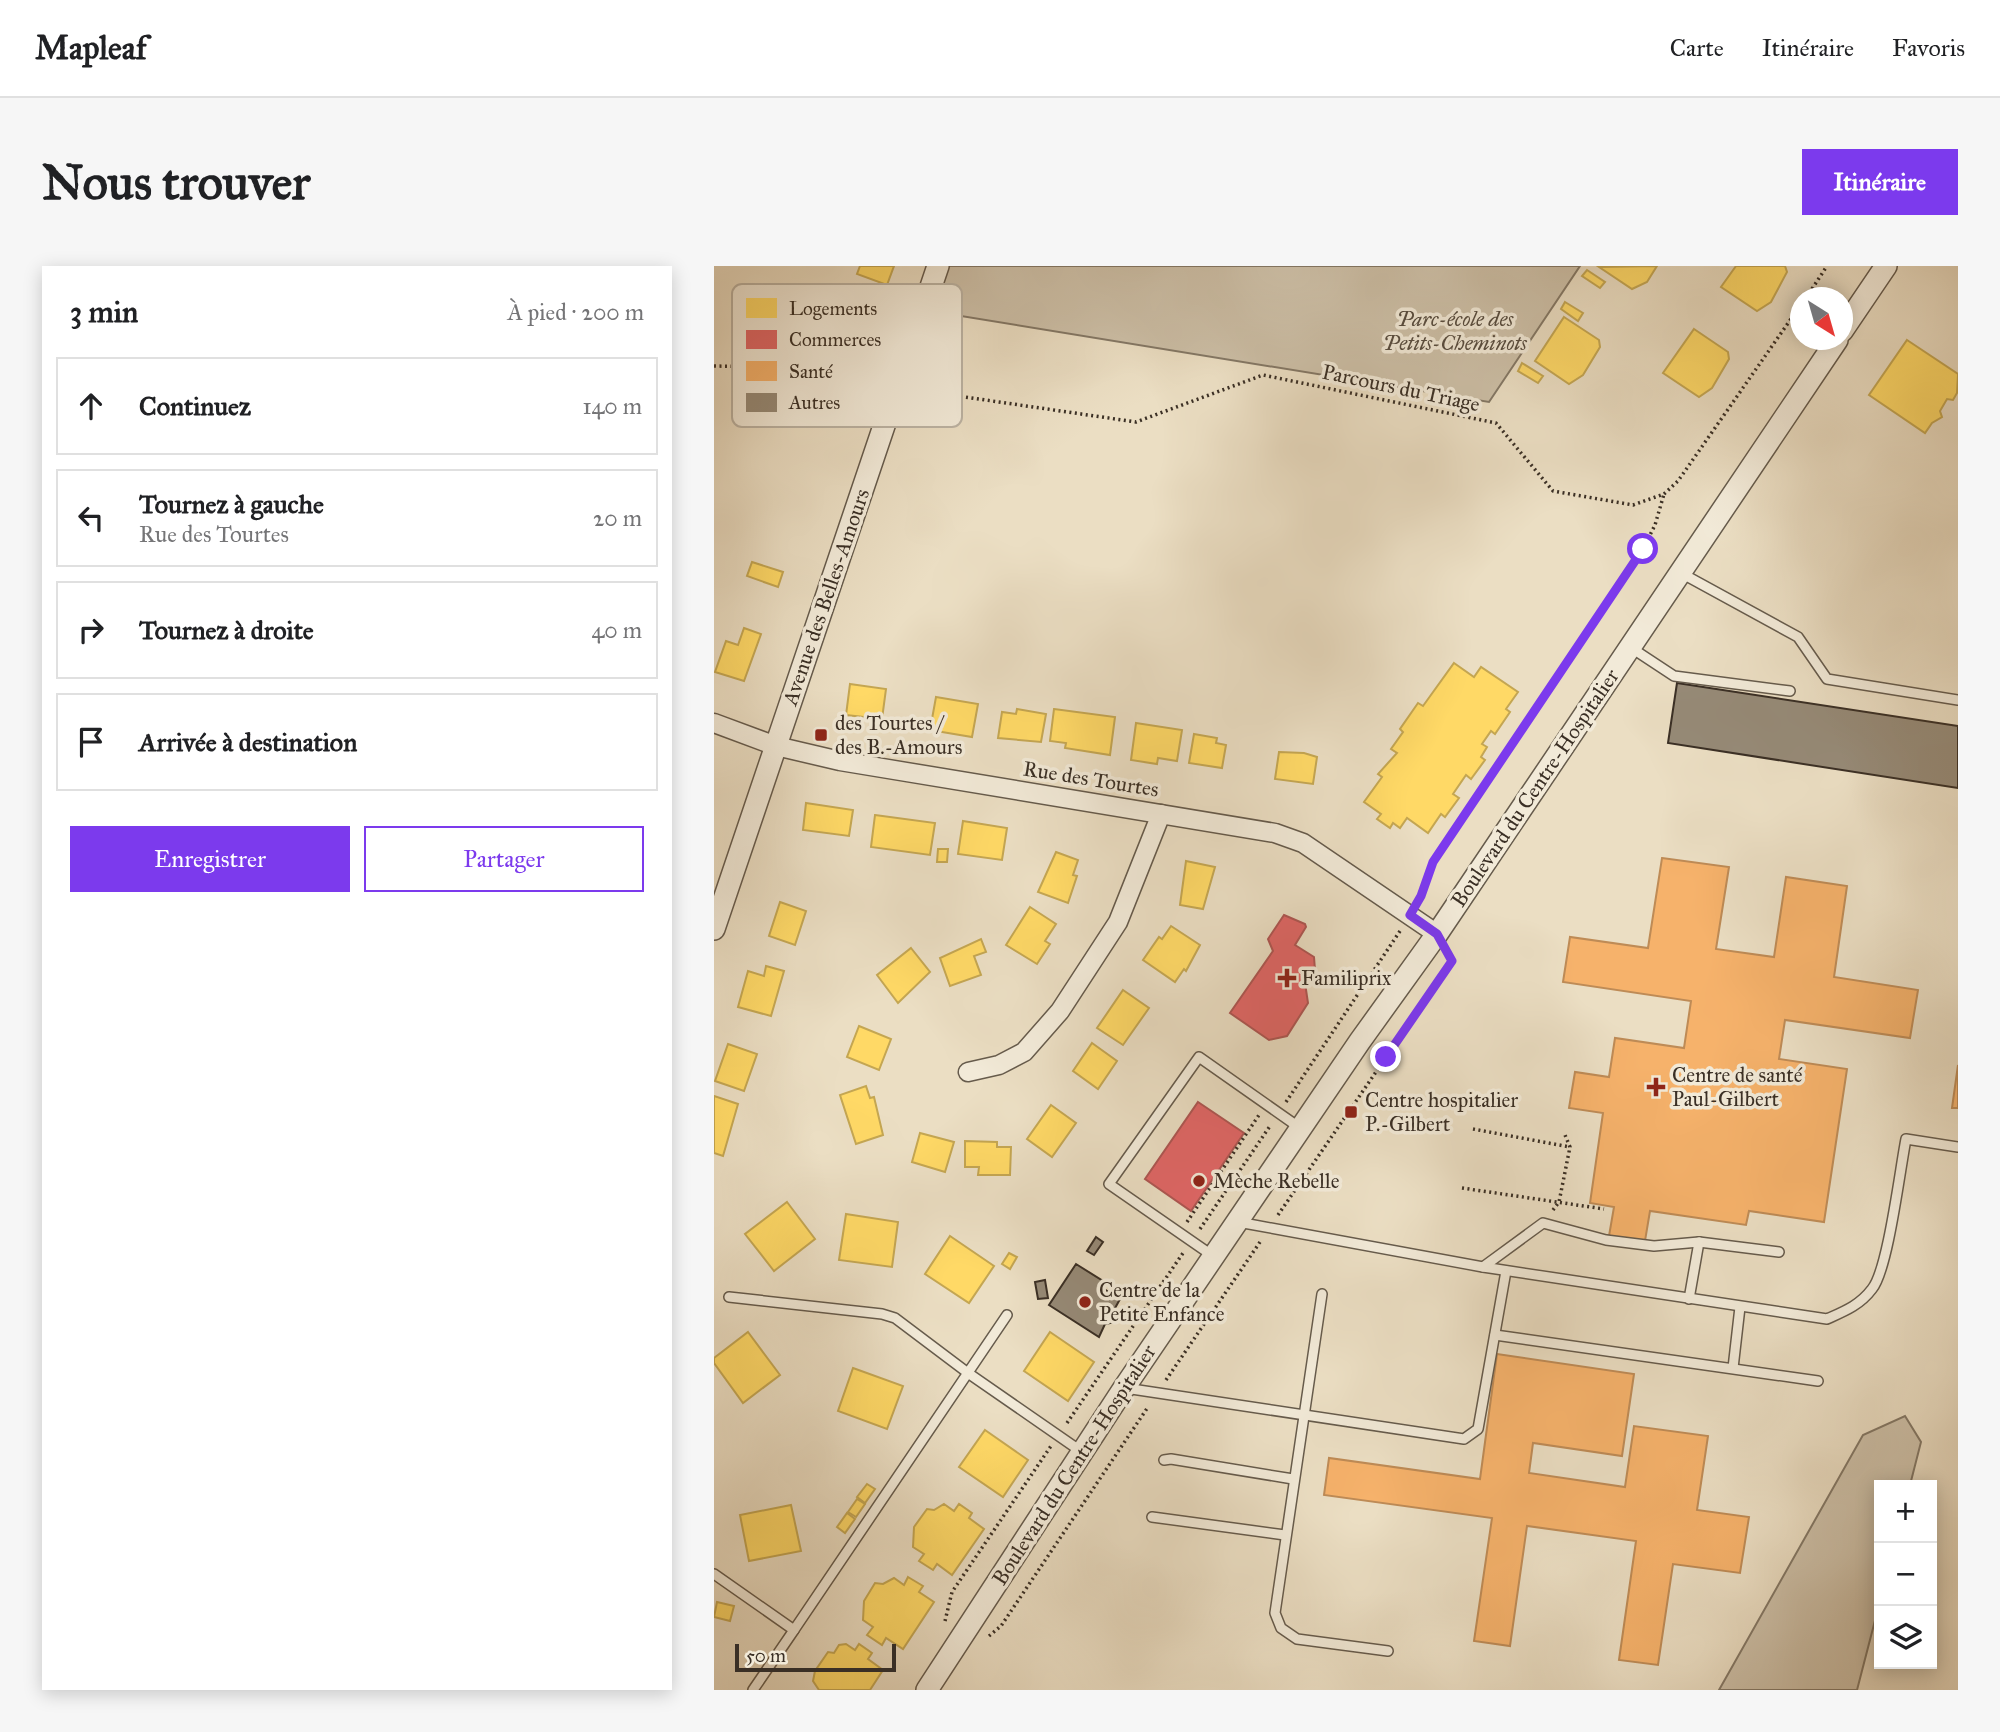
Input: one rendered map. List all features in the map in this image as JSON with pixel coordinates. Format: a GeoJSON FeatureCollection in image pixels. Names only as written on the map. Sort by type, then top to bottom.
{"type":"FeatureCollection","features":[{"type":"Feature","properties":{"kind":"street","name":"Avenue des Belles-Amours"},"geometry":{"type":"LineString","coordinates":[[932,284],[938,266]]}},
{"type":"Feature","properties":{"kind":"street"},"geometry":{"type":"LineString","coordinates":[[1853,316],[1886,266]]}},
{"type":"Feature","properties":{"kind":"street","name":"Boulevard du Centre-Hospitalier"},"geometry":{"type":"LineString","coordinates":[[930,1689],[1124,1388],[1300,1128],[1437,934],[1830,350]]}},
{"type":"Feature","properties":{"kind":"street","name":"Avenue des Belles-Amours"},"geometry":{"type":"LineString","coordinates":[[714,929],[884,427]]}},
{"type":"Feature","properties":{"kind":"street","name":"Rue des Tourtes"},"geometry":{"type":"LineString","coordinates":[[714,723],[776,746],[840,761],[1275,833],[1303,843],[1437,934]]}},
{"type":"Feature","properties":{"kind":"street"},"geometry":{"type":"LineString","coordinates":[[968,1072],[999,1065],[1024,1052],[1060,1011],[1118,922],[1161,814]]}},
{"type":"Feature","properties":{"kind":"lane"},"geometry":{"type":"LineString","coordinates":[[1680,572],[1798,637],[1827,679],[1958,700]]}},
{"type":"Feature","properties":{"kind":"lane"},"geometry":{"type":"LineString","coordinates":[[1630,647],[1674,676],[1790,691]]}},
{"type":"Feature","properties":{"kind":"lane"},"geometry":{"type":"LineString","coordinates":[[1213,1256],[1109,1184],[1199,1057],[1300,1128]]}},
{"type":"Feature","properties":{"kind":"lane"},"geometry":{"type":"LineString","coordinates":[[1237,1222],[1506,1271],[1827,1319],[1854,1307],[1874,1287],[1906,1139],[1958,1147]]}},
{"type":"Feature","properties":{"kind":"lane"},"geometry":{"type":"LineString","coordinates":[[1483,1267],[1543,1223],[1606,1240],[1642,1245],[1699,1242],[1779,1252]]}},
{"type":"Feature","properties":{"kind":"lane"},"geometry":{"type":"LineString","coordinates":[[1689,1299],[1699,1242]]}},
{"type":"Feature","properties":{"kind":"lane"},"geometry":{"type":"LineString","coordinates":[[1124,1388],[1464,1439],[1472,1436],[1478,1429],[1506,1271]]}},
{"type":"Feature","properties":{"kind":"lane"},"geometry":{"type":"LineString","coordinates":[[1322,1294],[1275,1613],[1281,1628],[1297,1639],[1388,1651]]}},
{"type":"Feature","properties":{"kind":"lane"},"geometry":{"type":"LineString","coordinates":[[729,1297],[882,1314],[895,1318],[968,1373],[1082,1451]]}},
{"type":"Feature","properties":{"kind":"lane"},"geometry":{"type":"LineString","coordinates":[[1732,1368],[1740,1307]]}},
{"type":"Feature","properties":{"kind":"lane"},"geometry":{"type":"LineString","coordinates":[[753,1690],[1007,1315]]}},
{"type":"Feature","properties":{"kind":"lane"},"geometry":{"type":"LineString","coordinates":[[1495,1335],[1818,1381]]}},
{"type":"Feature","properties":{"kind":"lane"},"geometry":{"type":"LineString","coordinates":[[1164,1460],[1293,1479]]}},
{"type":"Feature","properties":{"kind":"lane"},"geometry":{"type":"LineString","coordinates":[[1152,1517],[1285,1535]]}},
{"type":"Feature","properties":{"kind":"lane"},"geometry":{"type":"LineString","coordinates":[[714,1574],[794,1630]]}},
{"type":"Feature","properties":{"kind":"path"},"geometry":{"type":"LineString","coordinates":[[1814,287],[1828,266]]}},
{"type":"Feature","properties":{"kind":"path"},"geometry":{"type":"LineString","coordinates":[[942,1633],[952,1592],[1192,1241],[1410,915],[1421,896],[1433,862],[1643,549],[1655,526],[1664,494],[1678,481],[1790,322]]}},
{"type":"Feature","properties":{"kind":"path"},"geometry":{"type":"LineString","coordinates":[[714,366],[732,366]]}},
{"type":"Feature","properties":{"kind":"path","name":"Parcours du Triage"},"geometry":{"type":"LineString","coordinates":[[962,397],[1136,422],[1263,375],[1496,423],[1553,491],[1633,505],[1664,494]]}},
{"type":"Feature","properties":{"kind":"path"},"geometry":{"type":"LineString","coordinates":[[980,1644],[1001,1626],[1452,961],[1437,934]]}},
{"type":"Feature","properties":{"kind":"path"},"geometry":{"type":"LineString","coordinates":[[1188,1220],[1261,1114]]}},
{"type":"Feature","properties":{"kind":"path"},"geometry":{"type":"LineString","coordinates":[[1473,1129],[1570,1147]]}},
{"type":"Feature","properties":{"kind":"path"},"geometry":{"type":"LineString","coordinates":[[1543,1223],[1559,1202],[1570,1147],[1565,1135]]}},
{"type":"Feature","properties":{"kind":"path"},"geometry":{"type":"LineString","coordinates":[[1462,1188],[1604,1209]]}},
{"type":"Feature","properties":{"kind":"green space","name":"Parc-école des Petits-Cheminots"},"geometry":{"type":"Polygon","coordinates":[[[939,266],[1580,266],[1489,402],[962,316],[962,284],[933,284],[939,266]]]}},
{"type":"Feature","properties":{"kind":"green space"},"geometry":{"type":"Polygon","coordinates":[[[1905,1416],[1921,1442],[1911,1480],[1874,1480],[1874,1624],[1857,1690],[1719,1690],[1863,1435],[1905,1416]]]}},
{"type":"Feature","properties":{"kind":"building: Logements"},"geometry":{"type":"Polygon","coordinates":[[[860,266],[894,266],[887,284],[857,274],[860,266]]]}},
{"type":"Feature","properties":{"kind":"building: Logements"},"geometry":{"type":"Polygon","coordinates":[[[1657,266],[1647,282],[1632,289],[1599,267],[1657,266]]]}},
{"type":"Feature","properties":{"kind":"building: Logements"},"geometry":{"type":"Polygon","coordinates":[[[1736,266],[1785,266],[1787,272],[1771,302],[1757,311],[1721,287],[1736,266]]]}},
{"type":"Feature","properties":{"kind":"building: Logements"},"geometry":{"type":"Polygon","coordinates":[[[1587,270],[1605,282],[1600,288],[1582,276],[1587,270]]]}},
{"type":"Feature","properties":{"kind":"building: Logements"},"geometry":{"type":"Polygon","coordinates":[[[1565,302],[1583,313],[1578,321],[1561,309],[1565,302]]]}},
{"type":"Feature","properties":{"kind":"building: Logements"},"geometry":{"type":"Polygon","coordinates":[[[1564,317],[1599,340],[1600,347],[1583,375],[1569,384],[1535,361],[1564,317]]]}},
{"type":"Feature","properties":{"kind":"building: Logements"},"geometry":{"type":"Polygon","coordinates":[[[1694,329],[1728,352],[1729,359],[1712,388],[1699,397],[1663,373],[1694,329]]]}},
{"type":"Feature","properties":{"kind":"building: Logements"},"geometry":{"type":"Polygon","coordinates":[[[1907,340],[1958,374],[1957,393],[1953,400],[1947,399],[1940,411],[1942,417],[1932,423],[1925,433],[1869,395],[1907,340]]]}},
{"type":"Feature","properties":{"kind":"building: Logements"},"geometry":{"type":"Polygon","coordinates":[[[1522,363],[1543,376],[1538,383],[1518,371],[1522,363]]]}},
{"type":"Feature","properties":{"kind":"building: Logements"},"geometry":{"type":"Polygon","coordinates":[[[752,562],[783,572],[778,587],[747,576],[752,562]]]}},
{"type":"Feature","properties":{"kind":"building: Logements"},"geometry":{"type":"Polygon","coordinates":[[[744,628],[761,634],[744,681],[715,672],[726,641],[738,645],[744,628]]]}},
{"type":"Feature","properties":{"kind":"building: Logements"},"geometry":{"type":"Polygon","coordinates":[[[1454,663],[1474,677],[1481,667],[1518,692],[1506,709],[1510,712],[1495,734],[1491,731],[1482,744],[1487,747],[1481,757],[1485,760],[1471,779],[1466,775],[1453,794],[1459,798],[1445,817],[1441,814],[1428,833],[1407,818],[1400,828],[1393,823],[1390,828],[1377,819],[1381,814],[1364,802],[1382,777],[1378,774],[1397,753],[1391,749],[1403,732],[1400,729],[1418,703],[1423,706],[1454,663]]]}},
{"type":"Feature","properties":{"kind":"building: Logements"},"geometry":{"type":"Polygon","coordinates":[[[850,684],[886,689],[882,719],[846,715],[850,684]]]}},
{"type":"Feature","properties":{"kind":"building: Logements"},"geometry":{"type":"Polygon","coordinates":[[[936,697],[978,704],[972,737],[930,730],[936,697]]]}},
{"type":"Feature","properties":{"kind":"building: Logements"},"geometry":{"type":"Polygon","coordinates":[[[1017,709],[1046,714],[1041,742],[998,738],[1002,712],[1016,714],[1017,709]]]}},
{"type":"Feature","properties":{"kind":"building: Logements"},"geometry":{"type":"Polygon","coordinates":[[[1054,709],[1115,717],[1110,755],[1065,748],[1066,743],[1050,741],[1054,709]]]}},
{"type":"Feature","properties":{"kind":"building: Logements"},"geometry":{"type":"Polygon","coordinates":[[[1136,723],[1182,730],[1177,761],[1158,758],[1157,764],[1131,760],[1136,723]]]}},
{"type":"Feature","properties":{"kind":"building: Logements"},"geometry":{"type":"Polygon","coordinates":[[[1194,734],[1217,738],[1216,743],[1226,745],[1222,768],[1189,763],[1194,734]]]}},
{"type":"Feature","properties":{"kind":"building: Logements"},"geometry":{"type":"Polygon","coordinates":[[[1279,752],[1304,753],[1317,757],[1313,784],[1275,779],[1279,752]]]}},
{"type":"Feature","properties":{"kind":"building: Logements"},"geometry":{"type":"Polygon","coordinates":[[[806,803],[853,810],[849,836],[803,830],[806,803]]]}},
{"type":"Feature","properties":{"kind":"building: Logements"},"geometry":{"type":"Polygon","coordinates":[[[875,815],[935,823],[930,855],[871,847],[875,815]]]}},
{"type":"Feature","properties":{"kind":"building: Logements"},"geometry":{"type":"Polygon","coordinates":[[[963,821],[1007,828],[1002,860],[958,854],[963,821]]]}},
{"type":"Feature","properties":{"kind":"building: Logements"},"geometry":{"type":"Polygon","coordinates":[[[938,849],[948,849],[947,862],[937,862],[938,849]]]}},
{"type":"Feature","properties":{"kind":"building: Logements"},"geometry":{"type":"Polygon","coordinates":[[[1056,852],[1078,860],[1073,875],[1077,876],[1068,903],[1038,892],[1056,852]]]}},
{"type":"Feature","properties":{"kind":"building: Logements"},"geometry":{"type":"Polygon","coordinates":[[[1186,861],[1215,867],[1203,909],[1180,905],[1186,861]]]}},
{"type":"Feature","properties":{"kind":"building: Logements"},"geometry":{"type":"Polygon","coordinates":[[[780,902],[806,911],[795,945],[769,936],[780,902]]]}},
{"type":"Feature","properties":{"kind":"building: Logements"},"geometry":{"type":"Polygon","coordinates":[[[1030,907],[1056,924],[1045,941],[1050,944],[1037,964],[1006,945],[1030,907]]]}},
{"type":"Feature","properties":{"kind":"building: Logements"},"geometry":{"type":"Polygon","coordinates":[[[1171,926],[1200,945],[1186,971],[1184,969],[1175,982],[1143,960],[1159,937],[1162,939],[1171,926]]]}},
{"type":"Feature","properties":{"kind":"building: Logements"},"geometry":{"type":"Polygon","coordinates":[[[981,939],[986,952],[974,956],[981,975],[950,986],[940,958],[981,939]]]}},
{"type":"Feature","properties":{"kind":"building: Logements"},"geometry":{"type":"Polygon","coordinates":[[[911,948],[930,972],[898,1003],[877,975],[911,948]]]}},
{"type":"Feature","properties":{"kind":"building: Logements"},"geometry":{"type":"Polygon","coordinates":[[[766,966],[784,971],[771,1016],[738,1007],[748,971],[764,976],[766,966]]]}},
{"type":"Feature","properties":{"kind":"building: Logements"},"geometry":{"type":"Polygon","coordinates":[[[1123,990],[1149,1008],[1123,1045],[1097,1028],[1123,990]]]}},
{"type":"Feature","properties":{"kind":"building: Logements"},"geometry":{"type":"Polygon","coordinates":[[[859,1026],[891,1039],[879,1070],[847,1057],[859,1026]]]}},
{"type":"Feature","properties":{"kind":"building: Logements"},"geometry":{"type":"Polygon","coordinates":[[[1092,1043],[1117,1061],[1098,1089],[1073,1071],[1092,1043]]]}},
{"type":"Feature","properties":{"kind":"building: Logements"},"geometry":{"type":"Polygon","coordinates":[[[728,1044],[757,1054],[744,1091],[715,1081],[728,1044]]]}},
{"type":"Feature","properties":{"kind":"building: Logements"},"geometry":{"type":"Polygon","coordinates":[[[866,1086],[870,1098],[874,1097],[883,1135],[856,1144],[840,1095],[866,1086]]]}},
{"type":"Feature","properties":{"kind":"building: Logements"},"geometry":{"type":"Polygon","coordinates":[[[714,1096],[738,1104],[723,1156],[714,1153],[714,1096]]]}},
{"type":"Feature","properties":{"kind":"building: Logements"},"geometry":{"type":"Polygon","coordinates":[[[1051,1105],[1076,1123],[1052,1157],[1027,1139],[1051,1105]]]}},
{"type":"Feature","properties":{"kind":"building: Logements"},"geometry":{"type":"Polygon","coordinates":[[[920,1133],[954,1142],[945,1172],[912,1162],[920,1133]]]}},
{"type":"Feature","properties":{"kind":"building: Logements"},"geometry":{"type":"Polygon","coordinates":[[[965,1141],[997,1142],[997,1147],[1011,1147],[1010,1175],[978,1175],[979,1167],[965,1167],[965,1141]]]}},
{"type":"Feature","properties":{"kind":"building: Logements"},"geometry":{"type":"Polygon","coordinates":[[[787,1202],[815,1239],[774,1271],[745,1234],[787,1202]]]}},
{"type":"Feature","properties":{"kind":"building: Logements"},"geometry":{"type":"Polygon","coordinates":[[[846,1214],[898,1222],[892,1267],[839,1260],[846,1214]]]}},
{"type":"Feature","properties":{"kind":"building: Logements"},"geometry":{"type":"Polygon","coordinates":[[[950,1236],[994,1266],[969,1303],[925,1274],[950,1236]]]}},
{"type":"Feature","properties":{"kind":"building: Logements"},"geometry":{"type":"Polygon","coordinates":[[[1009,1253],[1017,1257],[1010,1269],[1002,1264],[1009,1253]]]}},
{"type":"Feature","properties":{"kind":"building: Logements"},"geometry":{"type":"Polygon","coordinates":[[[748,1332],[780,1375],[743,1403],[714,1363],[714,1358],[748,1332]]]}},
{"type":"Feature","properties":{"kind":"building: Logements"},"geometry":{"type":"Polygon","coordinates":[[[1050,1332],[1094,1362],[1068,1401],[1024,1371],[1050,1332]]]}},
{"type":"Feature","properties":{"kind":"building: Logements"},"geometry":{"type":"Polygon","coordinates":[[[853,1368],[903,1386],[887,1429],[838,1411],[853,1368]]]}},
{"type":"Feature","properties":{"kind":"building: Logements"},"geometry":{"type":"Polygon","coordinates":[[[985,1430],[1028,1460],[1003,1497],[959,1467],[985,1430]]]}},
{"type":"Feature","properties":{"kind":"building: Logements"},"geometry":{"type":"Polygon","coordinates":[[[867,1484],[875,1489],[865,1503],[857,1497],[867,1484]]]}},
{"type":"Feature","properties":{"kind":"building: Logements"},"geometry":{"type":"Polygon","coordinates":[[[857,1499],[865,1504],[856,1517],[848,1512],[857,1499]]]}},
{"type":"Feature","properties":{"kind":"building: Logements"},"geometry":{"type":"Polygon","coordinates":[[[944,1504],[954,1511],[959,1504],[972,1513],[969,1518],[984,1529],[952,1575],[937,1564],[933,1570],[919,1561],[924,1554],[913,1547],[914,1527],[927,1509],[934,1510],[944,1504]]]}},
{"type":"Feature","properties":{"kind":"building: Logements"},"geometry":{"type":"Polygon","coordinates":[[[791,1505],[801,1551],[749,1561],[740,1515],[791,1505]]]}},
{"type":"Feature","properties":{"kind":"building: Logements"},"geometry":{"type":"Polygon","coordinates":[[[847,1513],[855,1519],[845,1533],[837,1527],[847,1513]]]}},
{"type":"Feature","properties":{"kind":"building: Logements"},"geometry":{"type":"Polygon","coordinates":[[[908,1577],[923,1586],[919,1592],[934,1602],[903,1649],[886,1638],[882,1645],[867,1635],[873,1627],[863,1620],[864,1601],[875,1583],[883,1584],[894,1578],[904,1585],[908,1577]]]}},
{"type":"Feature","properties":{"kind":"building: Logements"},"geometry":{"type":"Polygon","coordinates":[[[717,1602],[734,1606],[730,1621],[714,1617],[717,1602]]]}},
{"type":"Feature","properties":{"kind":"building: Logements"},"geometry":{"type":"Polygon","coordinates":[[[846,1644],[855,1650],[859,1644],[872,1653],[868,1659],[883,1670],[870,1690],[819,1690],[813,1681],[815,1671],[828,1652],[834,1653],[839,1645],[846,1644]]]}},
{"type":"Feature","properties":{"kind":"building: Commerces"},"geometry":{"type":"Polygon","coordinates":[[[1284,915],[1305,924],[1306,927],[1295,945],[1314,957],[1315,970],[1305,983],[1308,1003],[1287,1036],[1269,1040],[1230,1013],[1273,951],[1268,939],[1284,915]]]}},
{"type":"Feature","properties":{"kind":"building: Commerces"},"geometry":{"type":"Polygon","coordinates":[[[1198,1102],[1244,1133],[1191,1211],[1145,1179],[1198,1102]]]}},
{"type":"Feature","properties":{"kind":"building: Santé"},"geometry":{"type":"Polygon","coordinates":[[[1662,858],[1729,867],[1716,949],[1774,957],[1786,877],[1847,886],[1834,977],[1918,990],[1910,1038],[1785,1020],[1779,1059],[1847,1069],[1824,1222],[1749,1211],[1746,1225],[1650,1211],[1645,1241],[1609,1236],[1614,1207],[1590,1203],[1603,1113],[1569,1108],[1575,1072],[1609,1077],[1615,1038],[1684,1048],[1691,1001],[1563,982],[1570,937],[1648,948],[1662,858]]]}},
{"type":"Feature","properties":{"kind":"building: Santé"},"geometry":{"type":"Polygon","coordinates":[[[1958,1065],[1958,1108],[1952,1108],[1958,1065]]]}},
{"type":"Feature","properties":{"kind":"building: Santé"},"geometry":{"type":"Polygon","coordinates":[[[1497,1354],[1634,1374],[1622,1456],[1533,1443],[1529,1473],[1625,1487],[1634,1426],[1708,1436],[1697,1510],[1749,1517],[1740,1573],[1673,1564],[1658,1665],[1619,1660],[1636,1541],[1527,1526],[1510,1646],[1474,1641],[1492,1518],[1324,1495],[1329,1458],[1480,1479],[1497,1354]]]}},
{"type":"Feature","properties":{"kind":"building: Autres"},"geometry":{"type":"Polygon","coordinates":[[[1677,683],[1958,726],[1958,788],[1668,743],[1677,683]]]}},
{"type":"Feature","properties":{"kind":"building: Autres"},"geometry":{"type":"Polygon","coordinates":[[[1096,1237],[1103,1242],[1094,1255],[1087,1251],[1096,1237]]]}},
{"type":"Feature","properties":{"kind":"building: Autres","name":"Centre de la Petite Enfance"},"geometry":{"type":"Polygon","coordinates":[[[1076,1264],[1103,1281],[1101,1287],[1120,1299],[1114,1310],[1116,1322],[1105,1324],[1099,1337],[1049,1305],[1076,1264]]]}},
{"type":"Feature","properties":{"kind":"building: Autres"},"geometry":{"type":"Polygon","coordinates":[[[1045,1280],[1048,1298],[1038,1299],[1035,1282],[1045,1280]]]}},
{"type":"Feature","properties":{"kind":"place","name":"des Tourtes / des B.-Amours"},"geometry":{"type":"Point","coordinates":[821,735]}},
{"type":"Feature","properties":{"kind":"place","name":"Familiprix"},"geometry":{"type":"Point","coordinates":[1287,978]}},
{"type":"Feature","properties":{"kind":"place","name":"Centre de santé Paul-Gilbert"},"geometry":{"type":"Point","coordinates":[1656,1087]}},
{"type":"Feature","properties":{"kind":"place","name":"Centre hospitalier P.-Gilbert"},"geometry":{"type":"Point","coordinates":[1351,1112]}},
{"type":"Feature","properties":{"kind":"place","name":"Mèche Rebelle"},"geometry":{"type":"Point","coordinates":[1199,1181]}},
{"type":"Feature","properties":{"kind":"place","name":"Centre de la Petite Enfance"},"geometry":{"type":"Point","coordinates":[1085,1302]}},
{"type":"Feature","properties":{"kind":"route"},"geometry":{"type":"LineString","coordinates":[[1386,1057],[1452,961],[1437,934],[1410,915],[1421,896],[1433,862],[1643,549]]}}]}
